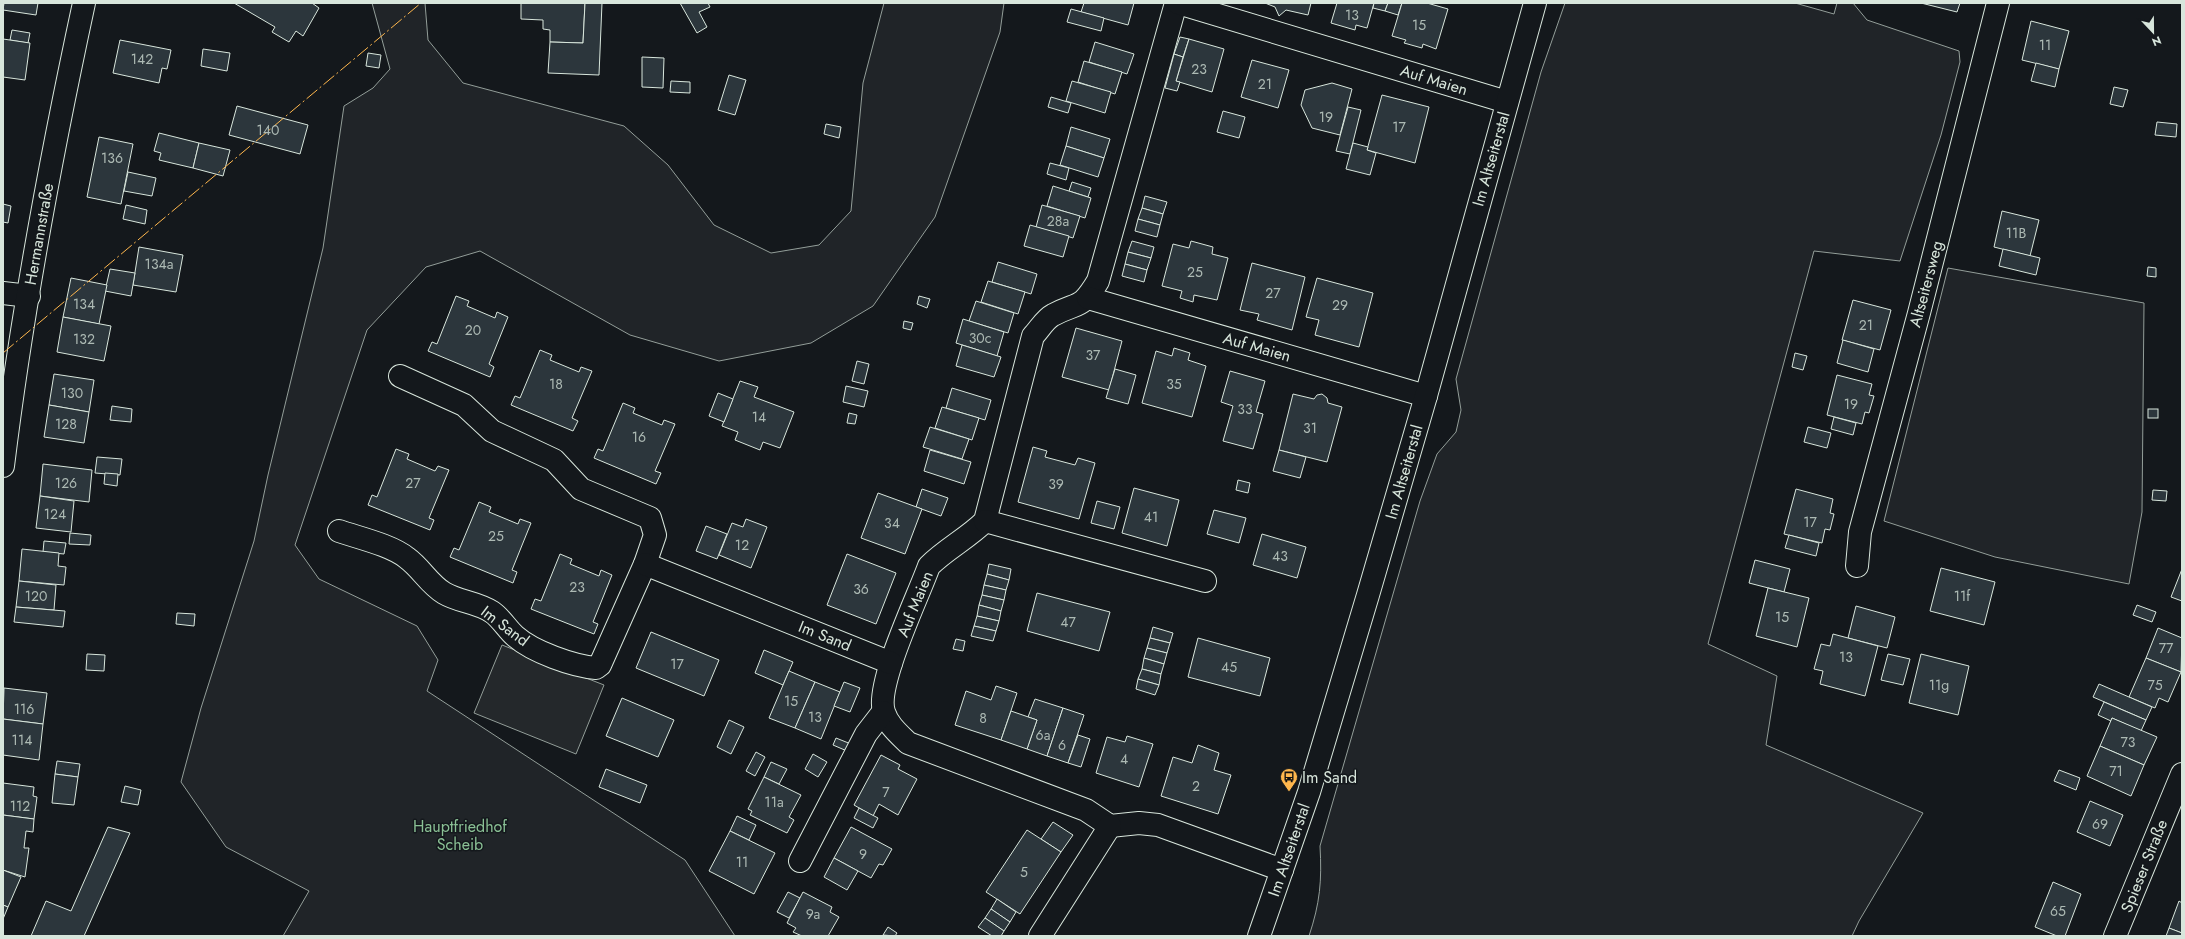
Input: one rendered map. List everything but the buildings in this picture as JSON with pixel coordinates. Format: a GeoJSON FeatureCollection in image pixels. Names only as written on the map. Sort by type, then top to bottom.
{"type":"FeatureCollection","features":[{"type":"Feature","properties":{"kind":"street","name":"Hermannstraße"},"geometry":{"type":"LineString","coordinates":[[3,466],[28,296],[60,116],[84,3]]}},
{"type":"Feature","properties":{"kind":"street","name":"Auf Maien"},"geometry":{"type":"LineString","coordinates":[[891,663],[929,566],[941,554],[974,532],[985,521],[1033,336],[1051,316],[1080,305],[1088,298],[1098,281],[1177,3],[1507,102]]}},
{"type":"Feature","properties":{"kind":"street","name":"Im Altseiterstal"},"geometry":{"type":"LineString","coordinates":[[1259,936],[1309,792],[1426,396],[1535,3]]}},
{"type":"Feature","properties":{"kind":"street","name":"Altseitersweg"},"geometry":{"type":"LineString","coordinates":[[1857,566],[1860,532],[1919,313],[1998,3]]}},
{"type":"Feature","properties":{"kind":"street"},"geometry":{"type":"LineString","coordinates":[[3,293],[28,296]]}},
{"type":"Feature","properties":{"kind":"street","name":"Auf Maien"},"geometry":{"type":"LineString","coordinates":[[1088,298],[1426,396]]}},
{"type":"Feature","properties":{"kind":"street","name":"Im Sand"},"geometry":{"type":"LineString","coordinates":[[339,531],[398,552],[408,558],[434,586],[446,594],[483,607],[494,614],[516,636],[528,645],[581,667],[596,668],[600,665],[645,564],[655,535],[650,518],[581,489],[554,460],[492,431],[464,405],[400,376]]}},
{"type":"Feature","properties":{"kind":"street"},"geometry":{"type":"LineString","coordinates":[[985,521],[1205,580]]}},
{"type":"Feature","properties":{"kind":"street","name":"Im Sand"},"geometry":{"type":"LineString","coordinates":[[645,564],[891,663]]}},
{"type":"Feature","properties":{"kind":"street"},"geometry":{"type":"LineString","coordinates":[[891,663],[882,695],[883,712],[890,725],[908,743],[1086,810],[1110,826],[1139,823],[1158,825],[1282,870]]}},
{"type":"Feature","properties":{"kind":"street"},"geometry":{"type":"LineString","coordinates":[[800,861],[866,734],[883,712]]}},
{"type":"Feature","properties":{"kind":"street","name":"Spieser Straße"},"geometry":{"type":"LineString","coordinates":[[2115,936],[2182,774]]}},
{"type":"Feature","properties":{"kind":"street"},"geometry":{"type":"LineString","coordinates":[[1040,936],[1110,826]]}},
{"type":"Feature","properties":{"kind":"green space","name":"Hauptfriedhof Scheib"},"geometry":{"type":"Polygon","coordinates":[[[372,3],[425,3],[428,40],[463,83],[624,126],[668,165],[714,225],[771,253],[819,245],[851,211],[863,83],[884,3],[1004,3],[1000,32],[935,217],[873,306],[811,343],[719,361],[630,335],[480,251],[426,267],[367,330],[295,545],[319,579],[417,626],[438,660],[427,691],[685,860],[735,936],[283,936],[309,891],[226,847],[181,782],[201,708],[254,541],[268,475],[323,248],[344,106],[373,88],[390,69],[372,3]]]}},
{"type":"Feature","properties":{"kind":"green space"},"geometry":{"type":"Polygon","coordinates":[[[1565,3],[1795,3],[1834,14],[1837,3],[1853,3],[1867,20],[1959,51],[1960,62],[1941,135],[1900,261],[1814,251],[1708,644],[1777,676],[1766,745],[1923,813],[1859,921],[1852,936],[1309,936],[1318,902],[1321,870],[1320,846],[1420,501],[1437,454],[1456,432],[1461,410],[1456,379],[1541,72],[1565,3]]]}},
{"type":"Feature","properties":{"kind":"green space"},"geometry":{"type":"Polygon","coordinates":[[[1948,268],[2144,303],[2142,512],[2129,584],[1995,557],[1884,521],[1948,268]]]}},
{"type":"Feature","properties":{"kind":"shaded area"},"geometry":{"type":"Polygon","coordinates":[[[502,645],[604,685],[576,754],[474,713],[502,645]]]}},
{"type":"Feature","properties":{"kind":"power"},"geometry":{"type":"LineString","coordinates":[[3,353],[421,3]]}},
{"type":"Feature","properties":{"kind":"place","name":"Im Sand"},"geometry":{"type":"Point","coordinates":[1289,792]}}]}
